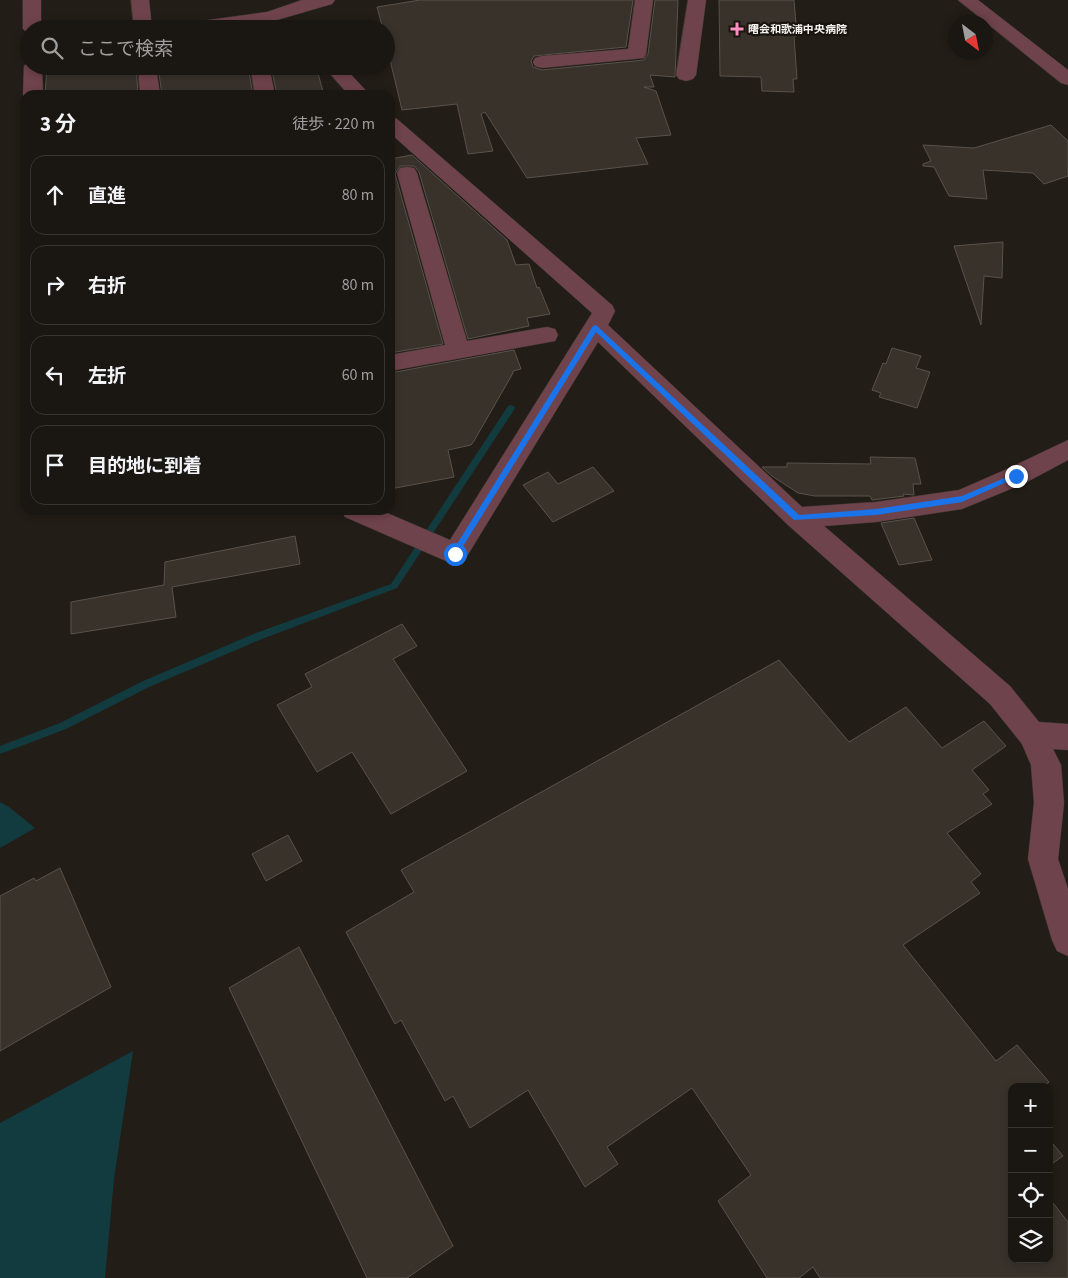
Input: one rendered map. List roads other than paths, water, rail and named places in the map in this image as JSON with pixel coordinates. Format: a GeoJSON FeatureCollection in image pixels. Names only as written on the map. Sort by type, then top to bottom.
{"type":"FeatureCollection","features":[{"type":"Feature","properties":{"kind":"street"},"geometry":{"type":"LineString","coordinates":[[32,0],[32,20]]}},
{"type":"Feature","properties":{"kind":"street"},"geometry":{"type":"LineString","coordinates":[[140,0],[142,20]]}},
{"type":"Feature","properties":{"kind":"street"},"geometry":{"type":"LineString","coordinates":[[264,20],[290,12],[304,5],[326,0]]}},
{"type":"Feature","properties":{"kind":"street"},"geometry":{"type":"LineString","coordinates":[[542,62],[637,54],[644,0]]}},
{"type":"Feature","properties":{"kind":"street"},"geometry":{"type":"LineString","coordinates":[[686,75],[697,0]]}},
{"type":"Feature","properties":{"kind":"street"},"geometry":{"type":"LineString","coordinates":[[967,0],[1068,79]]}},
{"type":"Feature","properties":{"kind":"street"},"geometry":{"type":"LineString","coordinates":[[994,0],[1068,57]]}},
{"type":"Feature","properties":{"kind":"street"},"geometry":{"type":"LineString","coordinates":[[33,75],[33,90]]}},
{"type":"Feature","properties":{"kind":"street"},"geometry":{"type":"LineString","coordinates":[[148,75],[149,90]]}},
{"type":"Feature","properties":{"kind":"street"},"geometry":{"type":"LineString","coordinates":[[261,75],[264,90]]}},
{"type":"Feature","properties":{"kind":"street"},"geometry":{"type":"LineString","coordinates":[[341,75],[355,90]]}},
{"type":"Feature","properties":{"kind":"street"},"geometry":{"type":"LineString","coordinates":[[365,515],[455,554],[596,327],[604,311],[434,164],[395,128]]}},
{"type":"Feature","properties":{"kind":"street"},"geometry":{"type":"LineString","coordinates":[[434,164],[399,174],[458,351]]}},
{"type":"Feature","properties":{"kind":"street"},"geometry":{"type":"LineString","coordinates":[[596,327],[797,518],[1000,696],[1032,735],[1046,765],[1049,803],[1043,859],[1068,940]]}},
{"type":"Feature","properties":{"kind":"street"},"geometry":{"type":"LineString","coordinates":[[395,362],[547,335]]}},
{"type":"Feature","properties":{"kind":"street"},"geometry":{"type":"LineString","coordinates":[[797,518],[876,512],[962,499],[1016,476],[1068,449]]}},
{"type":"Feature","properties":{"kind":"street"},"geometry":{"type":"LineString","coordinates":[[1032,735],[1068,737]]}},
{"type":"Feature","properties":{"kind":"water"},"geometry":{"type":"Polygon","coordinates":[[[0,802],[35,828],[0,848],[0,802]]]}},
{"type":"Feature","properties":{"kind":"water"},"geometry":{"type":"Polygon","coordinates":[[[133,1051],[114,1179],[105,1278],[0,1278],[0,1123],[133,1051]]]}},
{"type":"Feature","properties":{"kind":"waterway"},"geometry":{"type":"LineString","coordinates":[[0,750],[63,726],[146,684],[259,636],[394,586],[511,408]]}},
{"type":"Feature","properties":{"kind":"place","name":"曙会和歌浦中央病院"},"geometry":{"type":"Point","coordinates":[737,29]}}]}
